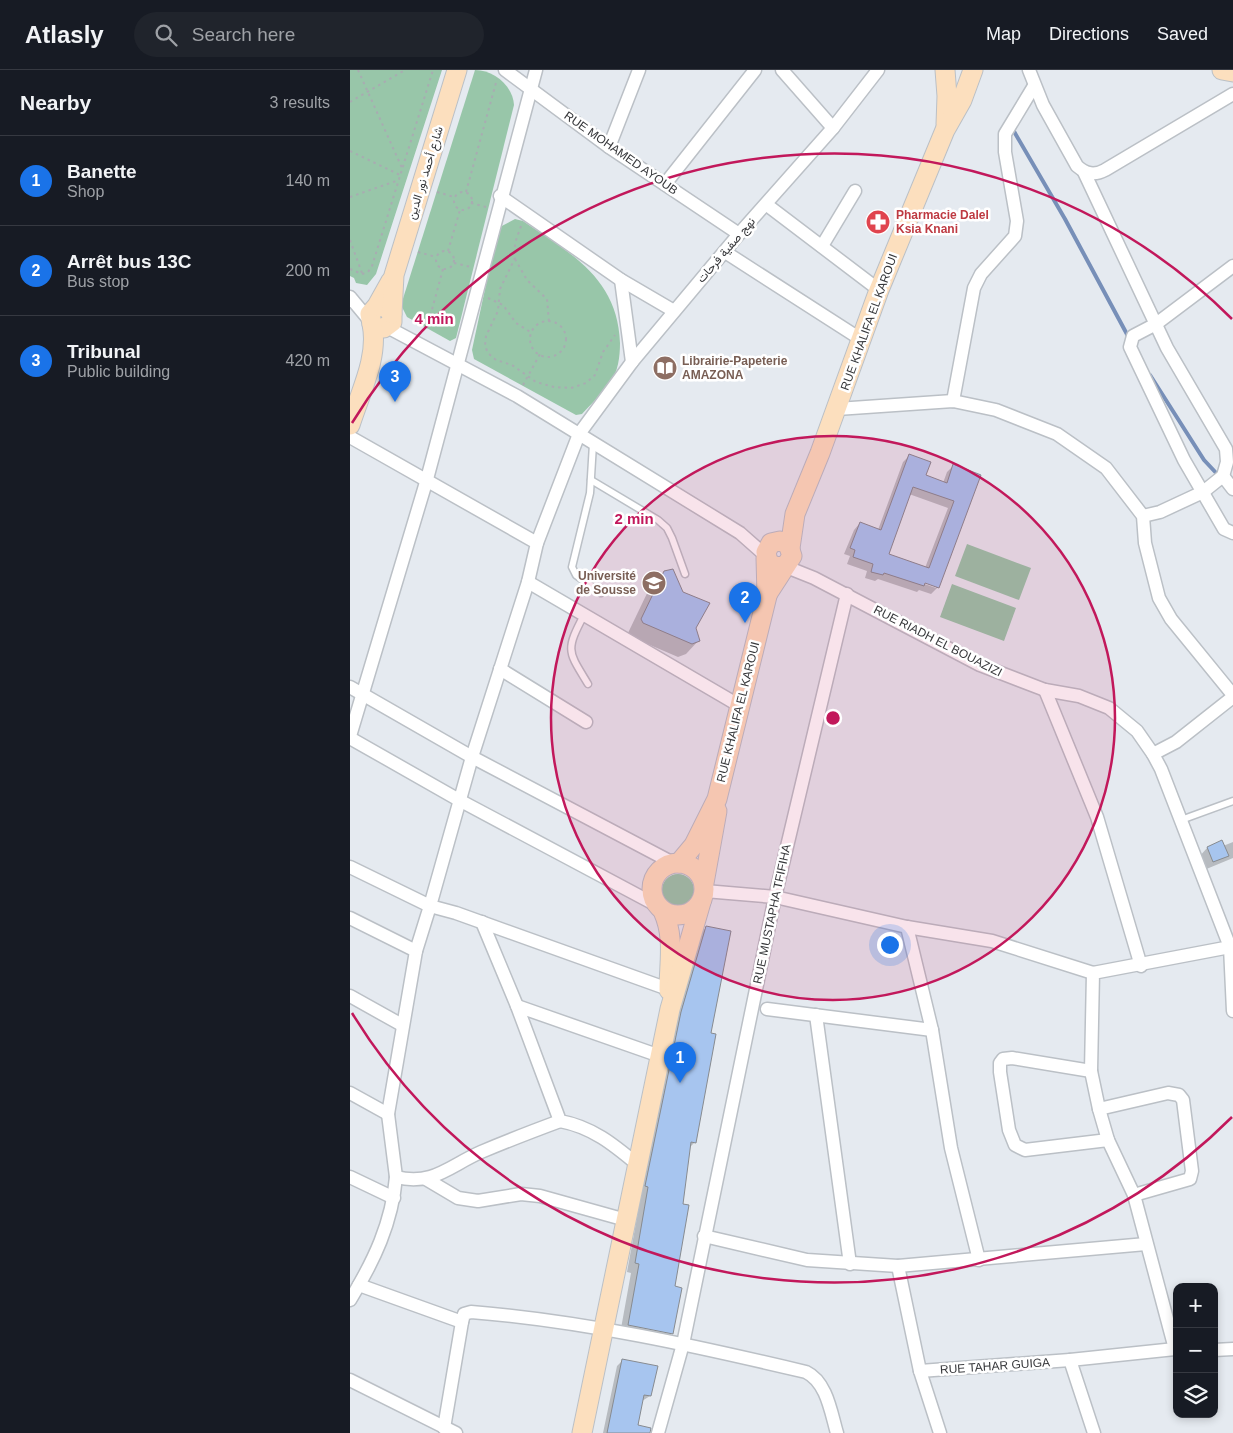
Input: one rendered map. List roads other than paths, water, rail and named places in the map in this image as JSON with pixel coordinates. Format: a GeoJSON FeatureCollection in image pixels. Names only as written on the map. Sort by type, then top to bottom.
{"type":"FeatureCollection","features":[{"type":"Feature","properties":{"kind":"main road","name":"شارع أحمد نور الدين"},"geometry":{"type":"LineString","coordinates":[[350,425],[372,358],[374,337],[382,318],[457,70]]}},
{"type":"Feature","properties":{"kind":"main road","name":"RUE KHALIFA EL KAROUI"},"geometry":{"type":"LineString","coordinates":[[945,70],[947,96],[945,130]]}},
{"type":"Feature","properties":{"kind":"main road"},"geometry":{"type":"LineString","coordinates":[[958,70],[967,70]]}},
{"type":"Feature","properties":{"kind":"main road","name":"RUE KHALIFA EL KAROUI"},"geometry":{"type":"LineString","coordinates":[[676,863],[694,845],[717,799],[767,596],[768,552],[795,514],[837,410],[879,290],[945,130],[962,100],[973,70]]}},
{"type":"Feature","properties":{"kind":"main road"},"geometry":{"type":"LineString","coordinates":[[1222,70],[1233,72]]}},
{"type":"Feature","properties":{"kind":"main road","name":"RUE KHALIFA EL KAROUI"},"geometry":{"type":"LineString","coordinates":[[767,596],[789,555],[795,514]]}},
{"type":"Feature","properties":{"kind":"main road"},"geometry":{"type":"LineString","coordinates":[[768,552],[772,565],[789,555]]}},
{"type":"Feature","properties":{"kind":"main road","name":"RUE KHALIFA EL KAROUI"},"geometry":{"type":"LineString","coordinates":[[670,1009],[703,892],[717,817],[717,799]]}},
{"type":"Feature","properties":{"kind":"main road"},"geometry":{"type":"LineString","coordinates":[[582,1433],[670,1009],[668,988],[671,942],[669,923],[660,909],[652,889],[653,880],[665,866],[676,863],[695,868],[703,892],[688,914],[680,916],[660,909]]}},
{"type":"Feature","properties":{"kind":"street"},"geometry":{"type":"LineString","coordinates":[[536,70],[529,88],[500,196],[427,479],[350,737],[460,800],[660,909]]}},
{"type":"Feature","properties":{"kind":"street"},"geometry":{"type":"LineString","coordinates":[[609,148],[639,70]]}},
{"type":"Feature","properties":{"kind":"street"},"geometry":{"type":"LineString","coordinates":[[665,184],[755,70]]}},
{"type":"Feature","properties":{"kind":"street"},"geometry":{"type":"LineString","coordinates":[[782,70],[833,128]]}},
{"type":"Feature","properties":{"kind":"street","name":"نهج صفية فرحات"},"geometry":{"type":"LineString","coordinates":[[350,1300],[386,1232],[394,1198],[396,1177],[388,1114],[416,951],[472,757],[528,582],[537,543],[579,434],[632,362],[738,234],[767,204],[833,128],[878,70]]}},
{"type":"Feature","properties":{"kind":"street"},"geometry":{"type":"LineString","coordinates":[[1029,70],[1034,86],[1077,166],[1084,172],[1174,360],[1226,449],[1229,480],[1160,512],[1143,516]]}},
{"type":"Feature","properties":{"kind":"street","name":"RUE MOHAMED AYOUB"},"geometry":{"type":"LineString","coordinates":[[501,74],[529,88],[609,148],[738,234]]}},
{"type":"Feature","properties":{"kind":"street"},"geometry":{"type":"LineString","coordinates":[[953,401],[974,288],[981,274],[1015,236],[1016,221],[1005,134],[1034,86]]}},
{"type":"Feature","properties":{"kind":"street"},"geometry":{"type":"LineString","coordinates":[[1084,172],[1099,173],[1233,94]]}},
{"type":"Feature","properties":{"kind":"street"},"geometry":{"type":"LineString","coordinates":[[822,246],[855,191]]}},
{"type":"Feature","properties":{"kind":"street"},"geometry":{"type":"LineString","coordinates":[[500,196],[621,280],[674,311]]}},
{"type":"Feature","properties":{"kind":"street"},"geometry":{"type":"LineString","coordinates":[[767,204],[879,290]]}},
{"type":"Feature","properties":{"kind":"street"},"geometry":{"type":"LineString","coordinates":[[725,252],[862,340]]}},
{"type":"Feature","properties":{"kind":"street"},"geometry":{"type":"LineString","coordinates":[[1233,266],[1156,324],[1133,336],[1131,351],[1184,460],[1224,529],[1233,533]]}},
{"type":"Feature","properties":{"kind":"street"},"geometry":{"type":"LineString","coordinates":[[621,280],[632,362]]}},
{"type":"Feature","properties":{"kind":"street"},"geometry":{"type":"LineString","coordinates":[[350,297],[423,344],[517,396],[768,552]]}},
{"type":"Feature","properties":{"kind":"street"},"geometry":{"type":"LineString","coordinates":[[837,410],[953,401],[996,410],[1057,434],[1106,468],[1143,516],[1144,543],[1159,598],[1171,619],[1233,696],[1176,742],[1153,754]]}},
{"type":"Feature","properties":{"kind":"street"},"geometry":{"type":"LineString","coordinates":[[350,437],[537,543]]}},
{"type":"Feature","properties":{"kind":"street","name":"RUE RIADH EL BOUAZIZI"},"geometry":{"type":"LineString","coordinates":[[789,555],[814,578],[980,665],[1045,690],[1079,696],[1109,708],[1138,731],[1161,769],[1232,947],[1233,1011]]}},
{"type":"Feature","properties":{"kind":"street"},"geometry":{"type":"LineString","coordinates":[[528,582],[740,706]]}},
{"type":"Feature","properties":{"kind":"street","name":"RUE MUSTAPHA TFIFIHA"},"geometry":{"type":"LineString","coordinates":[[658,1433],[683,1344],[775,897],[847,594]]}},
{"type":"Feature","properties":{"kind":"street"},"geometry":{"type":"LineString","coordinates":[[500,669],[586,722]]}},
{"type":"Feature","properties":{"kind":"street"},"geometry":{"type":"LineString","coordinates":[[350,687],[472,757],[676,863]]}},
{"type":"Feature","properties":{"kind":"street"},"geometry":{"type":"LineString","coordinates":[[1045,690],[1097,817],[1141,966]]}},
{"type":"Feature","properties":{"kind":"street"},"geometry":{"type":"LineString","coordinates":[[350,867],[430,906],[482,922],[668,988]]}},
{"type":"Feature","properties":{"kind":"street"},"geometry":{"type":"LineString","coordinates":[[703,892],[775,897],[907,927],[992,941],[1093,973],[1141,966],[1232,947]]}},
{"type":"Feature","properties":{"kind":"street"},"geometry":{"type":"LineString","coordinates":[[350,918],[416,951]]}},
{"type":"Feature","properties":{"kind":"street"},"geometry":{"type":"LineString","coordinates":[[482,922],[517,1006],[560,1121]]}},
{"type":"Feature","properties":{"kind":"street"},"geometry":{"type":"LineString","coordinates":[[907,927],[932,1030],[950,1148],[979,1260]]}},
{"type":"Feature","properties":{"kind":"street"},"geometry":{"type":"LineString","coordinates":[[1093,973],[1091,1071],[1098,1109],[1108,1140],[1134,1195],[1173,1338]]}},
{"type":"Feature","properties":{"kind":"street"},"geometry":{"type":"LineString","coordinates":[[350,996],[402,1025]]}},
{"type":"Feature","properties":{"kind":"street"},"geometry":{"type":"LineString","coordinates":[[517,1006],[660,1056]]}},
{"type":"Feature","properties":{"kind":"street"},"geometry":{"type":"LineString","coordinates":[[767,1009],[932,1030]]}},
{"type":"Feature","properties":{"kind":"street"},"geometry":{"type":"LineString","coordinates":[[816,1015],[850,1264]]}},
{"type":"Feature","properties":{"kind":"street"},"geometry":{"type":"LineString","coordinates":[[1091,1071],[1012,1058],[1003,1059],[1000,1063],[1000,1072],[1009,1130],[1015,1144],[1025,1150],[1108,1140]]}},
{"type":"Feature","properties":{"kind":"street"},"geometry":{"type":"LineString","coordinates":[[1098,1109],[1168,1093],[1182,1096],[1192,1171],[1190,1179],[1134,1195]]}},
{"type":"Feature","properties":{"kind":"street"},"geometry":{"type":"LineString","coordinates":[[350,1094],[388,1114]]}},
{"type":"Feature","properties":{"kind":"street"},"geometry":{"type":"LineString","coordinates":[[396,1177],[409,1180],[426,1179],[444,1173],[478,1153],[560,1121],[588,1128],[599,1134],[638,1164]]}},
{"type":"Feature","properties":{"kind":"street"},"geometry":{"type":"LineString","coordinates":[[350,1177],[394,1198]]}},
{"type":"Feature","properties":{"kind":"street"},"geometry":{"type":"LineString","coordinates":[[426,1179],[458,1198],[478,1202],[521,1194],[540,1196],[626,1220]]}},
{"type":"Feature","properties":{"kind":"street"},"geometry":{"type":"LineString","coordinates":[[704,1236],[807,1260],[898,1266],[1146,1244]]}},
{"type":"Feature","properties":{"kind":"street"},"geometry":{"type":"LineString","coordinates":[[898,1266],[920,1371],[940,1433]]}},
{"type":"Feature","properties":{"kind":"street"},"geometry":{"type":"LineString","coordinates":[[359,1286],[462,1322]]}},
{"type":"Feature","properties":{"kind":"street"},"geometry":{"type":"LineString","coordinates":[[350,1380],[450,1431],[462,1322],[464,1314],[471,1312],[604,1329],[683,1344],[811,1374],[825,1394],[837,1433]]}},
{"type":"Feature","properties":{"kind":"street","name":"RUE TAHAR GUIGA"},"geometry":{"type":"LineString","coordinates":[[920,1371],[1070,1360],[1173,1349]]}},
{"type":"Feature","properties":{"kind":"street"},"geometry":{"type":"LineString","coordinates":[[1218,1350],[1233,1349]]}},
{"type":"Feature","properties":{"kind":"street"},"geometry":{"type":"LineString","coordinates":[[1070,1360],[1094,1433]]}},
{"type":"Feature","properties":{"kind":"lane"},"geometry":{"type":"LineString","coordinates":[[593,444],[590,493],[572,567],[576,575],[601,593]]}},
{"type":"Feature","properties":{"kind":"lane"},"geometry":{"type":"LineString","coordinates":[[591,480],[658,520],[667,528],[685,574]]}},
{"type":"Feature","properties":{"kind":"lane"},"geometry":{"type":"LineString","coordinates":[[584,615],[571,640],[572,658],[588,684]]}},
{"type":"Feature","properties":{"kind":"lane"},"geometry":{"type":"LineString","coordinates":[[1181,820],[1233,801]]}},
{"type":"Feature","properties":{"kind":"waterway"},"geometry":{"type":"LineString","coordinates":[[1012,128],[1065,219],[1129,338]]}},
{"type":"Feature","properties":{"kind":"waterway"},"geometry":{"type":"LineString","coordinates":[[1150,375],[1204,460],[1219,476]]}},
{"type":"Feature","properties":{"kind":"place","name":"Pharmacie Dalel Ksia Knani"},"geometry":{"type":"Point","coordinates":[878,222]}},
{"type":"Feature","properties":{"kind":"place","name":"Librairie-Papeterie AMAZONA"},"geometry":{"type":"Point","coordinates":[665,368]}},
{"type":"Feature","properties":{"kind":"place","name":"Tribunal"},"geometry":{"type":"Point","coordinates":[395,402]}},
{"type":"Feature","properties":{"kind":"place","name":"Université de Sousse"},"geometry":{"type":"Point","coordinates":[654,583]}},
{"type":"Feature","properties":{"kind":"place","name":"Arrêt bus 13C"},"geometry":{"type":"Point","coordinates":[745,623]}},
{"type":"Feature","properties":{"kind":"place","name":"Banette"},"geometry":{"type":"Point","coordinates":[680,1083]}}]}
